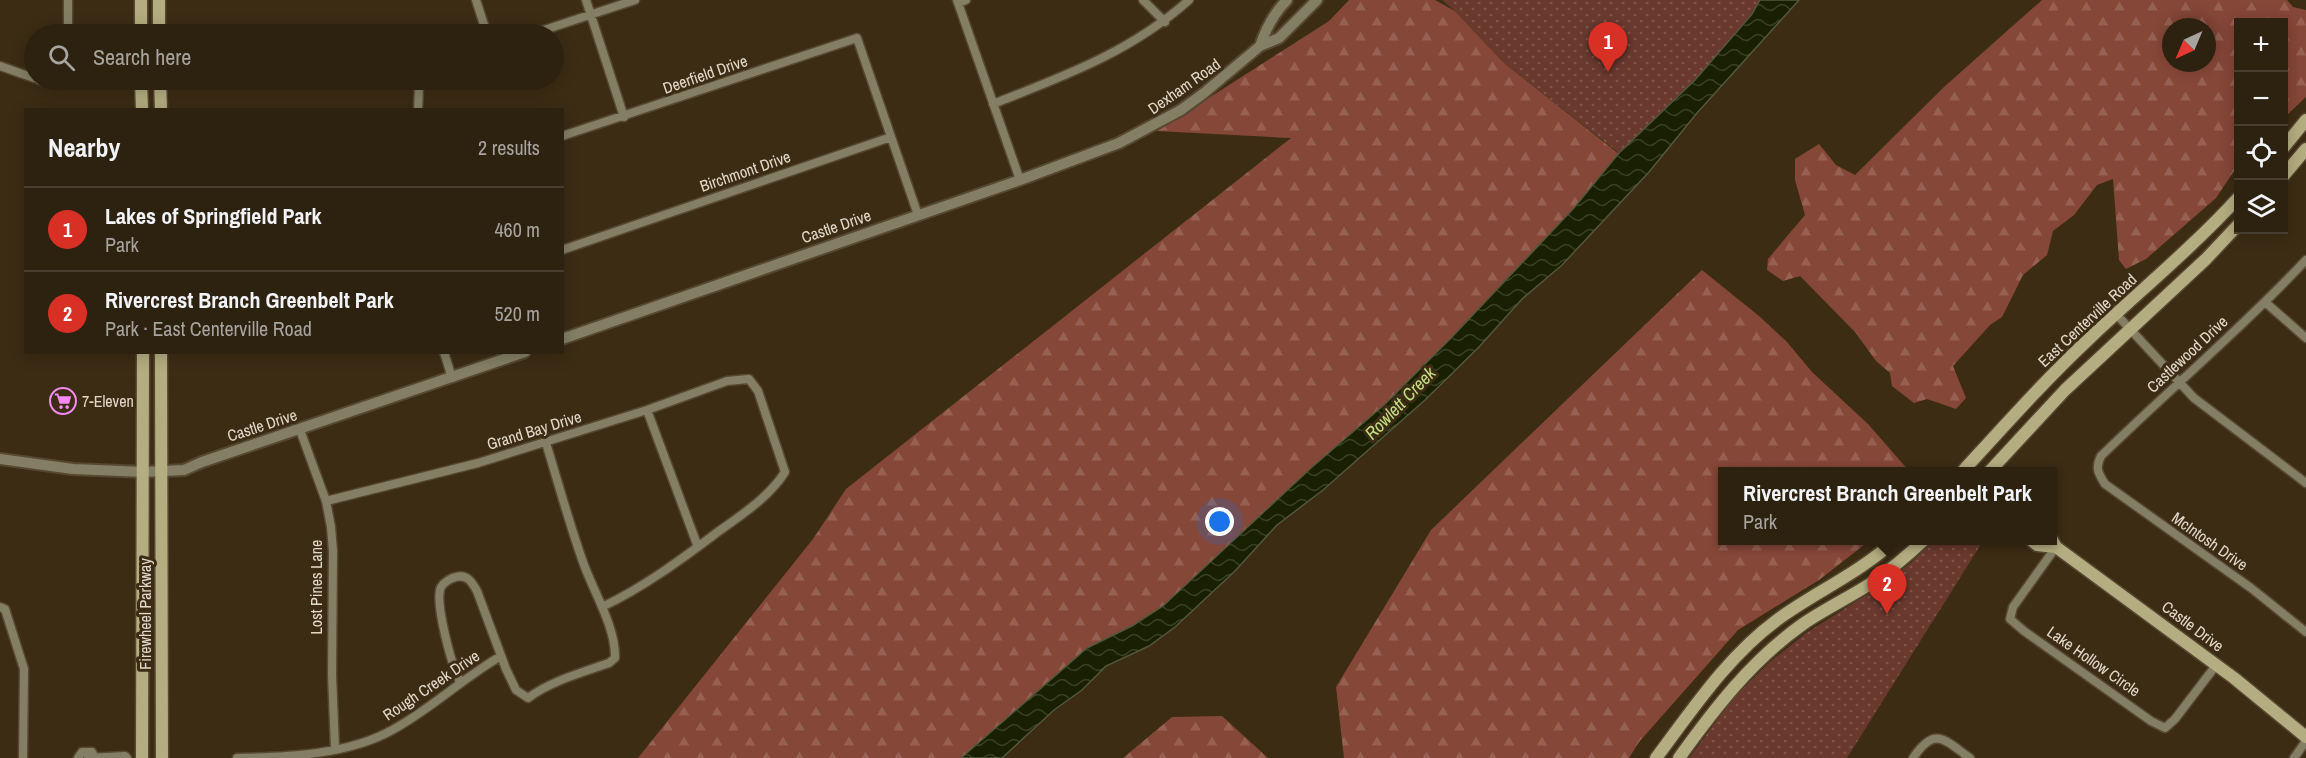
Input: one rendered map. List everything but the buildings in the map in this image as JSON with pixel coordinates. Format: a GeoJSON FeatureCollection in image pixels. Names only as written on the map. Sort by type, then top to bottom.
{"type":"FeatureCollection","features":[{"type":"Feature","properties":{"kind":"main road"},"geometry":{"type":"LineString","coordinates":[[141,0],[141,24]]}},
{"type":"Feature","properties":{"kind":"main road"},"geometry":{"type":"LineString","coordinates":[[159,0],[159,24]]}},
{"type":"Feature","properties":{"kind":"main road"},"geometry":{"type":"LineString","coordinates":[[141,90],[142,108]]}},
{"type":"Feature","properties":{"kind":"main road"},"geometry":{"type":"LineString","coordinates":[[160,90],[161,108]]}},
{"type":"Feature","properties":{"kind":"main road"},"geometry":{"type":"LineString","coordinates":[[2288,141],[2306,120]]}},
{"type":"Feature","properties":{"kind":"main road"},"geometry":{"type":"LineString","coordinates":[[2288,170],[2306,149]]}},
{"type":"Feature","properties":{"kind":"main road","name":"East Centerville Road"},"geometry":{"type":"LineString","coordinates":[[1966,467],[2052,375],[2190,248],[2234,202]]}},
{"type":"Feature","properties":{"kind":"main road"},"geometry":{"type":"LineString","coordinates":[[1993,467],[2065,390],[2206,259],[2234,229]]}},
{"type":"Feature","properties":{"kind":"main road","name":"Firewheel Parkway"},"geometry":{"type":"LineString","coordinates":[[142,758],[143,354]]}},
{"type":"Feature","properties":{"kind":"main road","name":"Firewheel Parkway"},"geometry":{"type":"LineString","coordinates":[[160,758],[161,354]]}},
{"type":"Feature","properties":{"kind":"main road"},"geometry":{"type":"LineString","coordinates":[[1656,758],[1708,688],[1726,666],[1748,645],[1775,621],[1871,561],[1889,545]]}},
{"type":"Feature","properties":{"kind":"main road"},"geometry":{"type":"LineString","coordinates":[[1679,758],[1719,704],[1756,664],[1805,623],[1891,569],[1918,545]]}},
{"type":"Feature","properties":{"kind":"main road","name":"Castle Drive"},"geometry":{"type":"LineString","coordinates":[[2057,545],[2217,664],[2306,739]]}},
{"type":"Feature","properties":{"kind":"main road"},"geometry":{"type":"LineString","coordinates":[[142,681],[151,750],[154,756],[160,758]]}},
{"type":"Feature","properties":{"kind":"street"},"geometry":{"type":"LineString","coordinates":[[68,0],[68,24]]}},
{"type":"Feature","properties":{"kind":"street"},"geometry":{"type":"LineString","coordinates":[[476,0],[484,24]]}},
{"type":"Feature","properties":{"kind":"street"},"geometry":{"type":"LineString","coordinates":[[586,0],[624,117]]}},
{"type":"Feature","properties":{"kind":"street"},"geometry":{"type":"LineString","coordinates":[[563,24],[635,0]]}},
{"type":"Feature","properties":{"kind":"street"},"geometry":{"type":"LineString","coordinates":[[1143,0],[1165,22]]}},
{"type":"Feature","properties":{"kind":"street"},"geometry":{"type":"LineString","coordinates":[[993,104],[1099,61],[1165,22],[1189,0]]}},
{"type":"Feature","properties":{"kind":"street","name":"Dexham Road"},"geometry":{"type":"LineString","coordinates":[[1260,46],[1278,9],[1287,0]]}},
{"type":"Feature","properties":{"kind":"street","name":"Dexham Road"},"geometry":{"type":"LineString","coordinates":[[1119,143],[1180,110],[1228,74],[1260,46],[1280,38],[1317,0]]}},
{"type":"Feature","properties":{"kind":"street"},"geometry":{"type":"LineString","coordinates":[[960,1],[1020,180]]}},
{"type":"Feature","properties":{"kind":"street","name":"Deerfield Drive"},"geometry":{"type":"LineString","coordinates":[[564,135],[857,38],[891,137]]}},
{"type":"Feature","properties":{"kind":"street"},"geometry":{"type":"LineString","coordinates":[[0,66],[24,74]]}},
{"type":"Feature","properties":{"kind":"street"},"geometry":{"type":"LineString","coordinates":[[418,108],[420,90]]}},
{"type":"Feature","properties":{"kind":"street"},"geometry":{"type":"LineString","coordinates":[[891,137],[918,215]]}},
{"type":"Feature","properties":{"kind":"street","name":"Birchmont Drive"},"geometry":{"type":"LineString","coordinates":[[564,249],[891,137]]}},
{"type":"Feature","properties":{"kind":"street","name":"Castle Drive"},"geometry":{"type":"LineString","coordinates":[[564,338],[1020,180],[1119,143]]}},
{"type":"Feature","properties":{"kind":"street","name":"Castlewood Drive"},"geometry":{"type":"LineString","coordinates":[[2098,474],[2096,465],[2101,456],[2178,381],[2265,302],[2306,260]]}},
{"type":"Feature","properties":{"kind":"street"},"geometry":{"type":"LineString","coordinates":[[2265,302],[2306,338]]}},
{"type":"Feature","properties":{"kind":"street"},"geometry":{"type":"LineString","coordinates":[[2116,314],[2209,411],[2306,483]]}},
{"type":"Feature","properties":{"kind":"street"},"geometry":{"type":"LineString","coordinates":[[445,354],[452,378]]}},
{"type":"Feature","properties":{"kind":"street","name":"Castle Drive"},"geometry":{"type":"LineString","coordinates":[[0,459],[73,470],[184,470],[201,462],[519,354]]}},
{"type":"Feature","properties":{"kind":"street","name":"Grand Bay Drive"},"geometry":{"type":"LineString","coordinates":[[326,501],[478,463],[647,410],[727,381],[749,379],[758,391],[785,472],[778,483],[756,504],[698,547]]}},
{"type":"Feature","properties":{"kind":"street"},"geometry":{"type":"LineString","coordinates":[[602,607],[628,595],[698,547],[647,410]]}},
{"type":"Feature","properties":{"kind":"street","name":"Lost Pines Lane"},"geometry":{"type":"LineString","coordinates":[[300,430],[326,501],[333,551],[332,675],[335,748]]}},
{"type":"Feature","properties":{"kind":"street"},"geometry":{"type":"LineString","coordinates":[[460,682],[448,647],[440,599],[440,589],[455,577],[465,577],[470,580],[477,591],[501,656],[516,690],[522,696],[528,698],[562,680],[609,663],[615,658],[616,648],[582,560],[546,443]]}},
{"type":"Feature","properties":{"kind":"street","name":"McIntosh Drive"},"geometry":{"type":"LineString","coordinates":[[2098,474],[2105,484],[2251,588],[2306,632]]}},
{"type":"Feature","properties":{"kind":"street","name":"Lake Hollow Circle"},"geometry":{"type":"LineString","coordinates":[[2053,545],[2013,607],[2010,619],[2024,631],[2151,721],[2165,728],[2175,719],[2217,664]]}},
{"type":"Feature","properties":{"kind":"street"},"geometry":{"type":"LineString","coordinates":[[0,607],[5,609],[24,669],[23,758]]}},
{"type":"Feature","properties":{"kind":"street","name":"Rough Creek Drive"},"geometry":{"type":"LineString","coordinates":[[237,758],[310,755],[370,740],[408,721],[460,682],[501,656]]}},
{"type":"Feature","properties":{"kind":"street"},"geometry":{"type":"LineString","coordinates":[[1913,758],[1930,738],[1949,743],[1970,758]]}},
{"type":"Feature","properties":{"kind":"street"},"geometry":{"type":"LineString","coordinates":[[2294,758],[2306,739]]}},
{"type":"Feature","properties":{"kind":"street"},"geometry":{"type":"LineString","coordinates":[[78,758],[82,752],[92,752],[92,757],[125,756],[127,758]]}},
{"type":"Feature","properties":{"kind":"green space"},"geometry":{"type":"Polygon","coordinates":[[[1349,0],[1435,0],[1455,11],[1504,63],[1624,158],[1321,486],[980,758],[638,758],[813,539],[846,489],[1291,138],[1157,131],[1329,21],[1349,0]]]}},
{"type":"Feature","properties":{"kind":"green space"},"geometry":{"type":"Polygon","coordinates":[[[2042,0],[2287,0],[2293,7],[2306,10],[2306,97],[2288,114],[2288,18],[2234,18],[2234,171],[2216,198],[2146,259],[2126,269],[2119,260],[2113,179],[2097,185],[2074,215],[2053,231],[2047,255],[2023,275],[2002,317],[1990,325],[1953,366],[1966,398],[1956,409],[1927,399],[1914,403],[1892,386],[1890,373],[1876,361],[1855,332],[1800,276],[1783,281],[1767,270],[1768,259],[1805,215],[1795,180],[1795,159],[1819,144],[1836,165],[1855,175],[1944,87],[2042,0]]]}},
{"type":"Feature","properties":{"kind":"green space"},"geometry":{"type":"Polygon","coordinates":[[[1702,270],[1787,342],[1812,372],[1868,424],[1906,467],[1718,467],[1718,545],[1864,545],[1819,580],[1738,630],[1639,742],[1629,758],[1344,758],[1336,687],[1431,530],[1702,270]]]}},
{"type":"Feature","properties":{"kind":"green space"},"geometry":{"type":"Polygon","coordinates":[[[1222,716],[1268,758],[1123,758],[1172,717],[1222,716]]]}},
{"type":"Feature","properties":{"kind":"shaded area"},"geometry":{"type":"Polygon","coordinates":[[[1442,0],[1760,0],[1730,42],[1619,153],[1504,63],[1442,0]]]}},
{"type":"Feature","properties":{"kind":"shaded area"},"geometry":{"type":"Polygon","coordinates":[[[1929,545],[1980,545],[1847,758],[1689,758],[1735,696],[1771,661],[1806,633],[1868,594],[1912,562],[1929,545]]]}},
{"type":"Feature","properties":{"kind":"water","name":"Rowlett Creek"},"geometry":{"type":"Polygon","coordinates":[[[1760,0],[1799,0],[1697,113],[1649,172],[1562,265],[1522,299],[1479,347],[1425,400],[1323,490],[1277,525],[1235,571],[1175,627],[1149,646],[1106,666],[1082,690],[1054,710],[1002,758],[961,758],[1087,648],[1132,626],[1163,606],[1311,468],[1384,405],[1573,209],[1619,153],[1695,80],[1752,14],[1760,0]]]}},
{"type":"Feature","properties":{"kind":"place","name":"Lakes of Springfield Park"},"geometry":{"type":"Point","coordinates":[1608,72]}},
{"type":"Feature","properties":{"kind":"place","name":"7-Eleven"},"geometry":{"type":"Point","coordinates":[63,401]}},
{"type":"Feature","properties":{"kind":"place","name":"Rivercrest Branch Greenbelt Park"},"geometry":{"type":"Point","coordinates":[1887,614]}}]}
